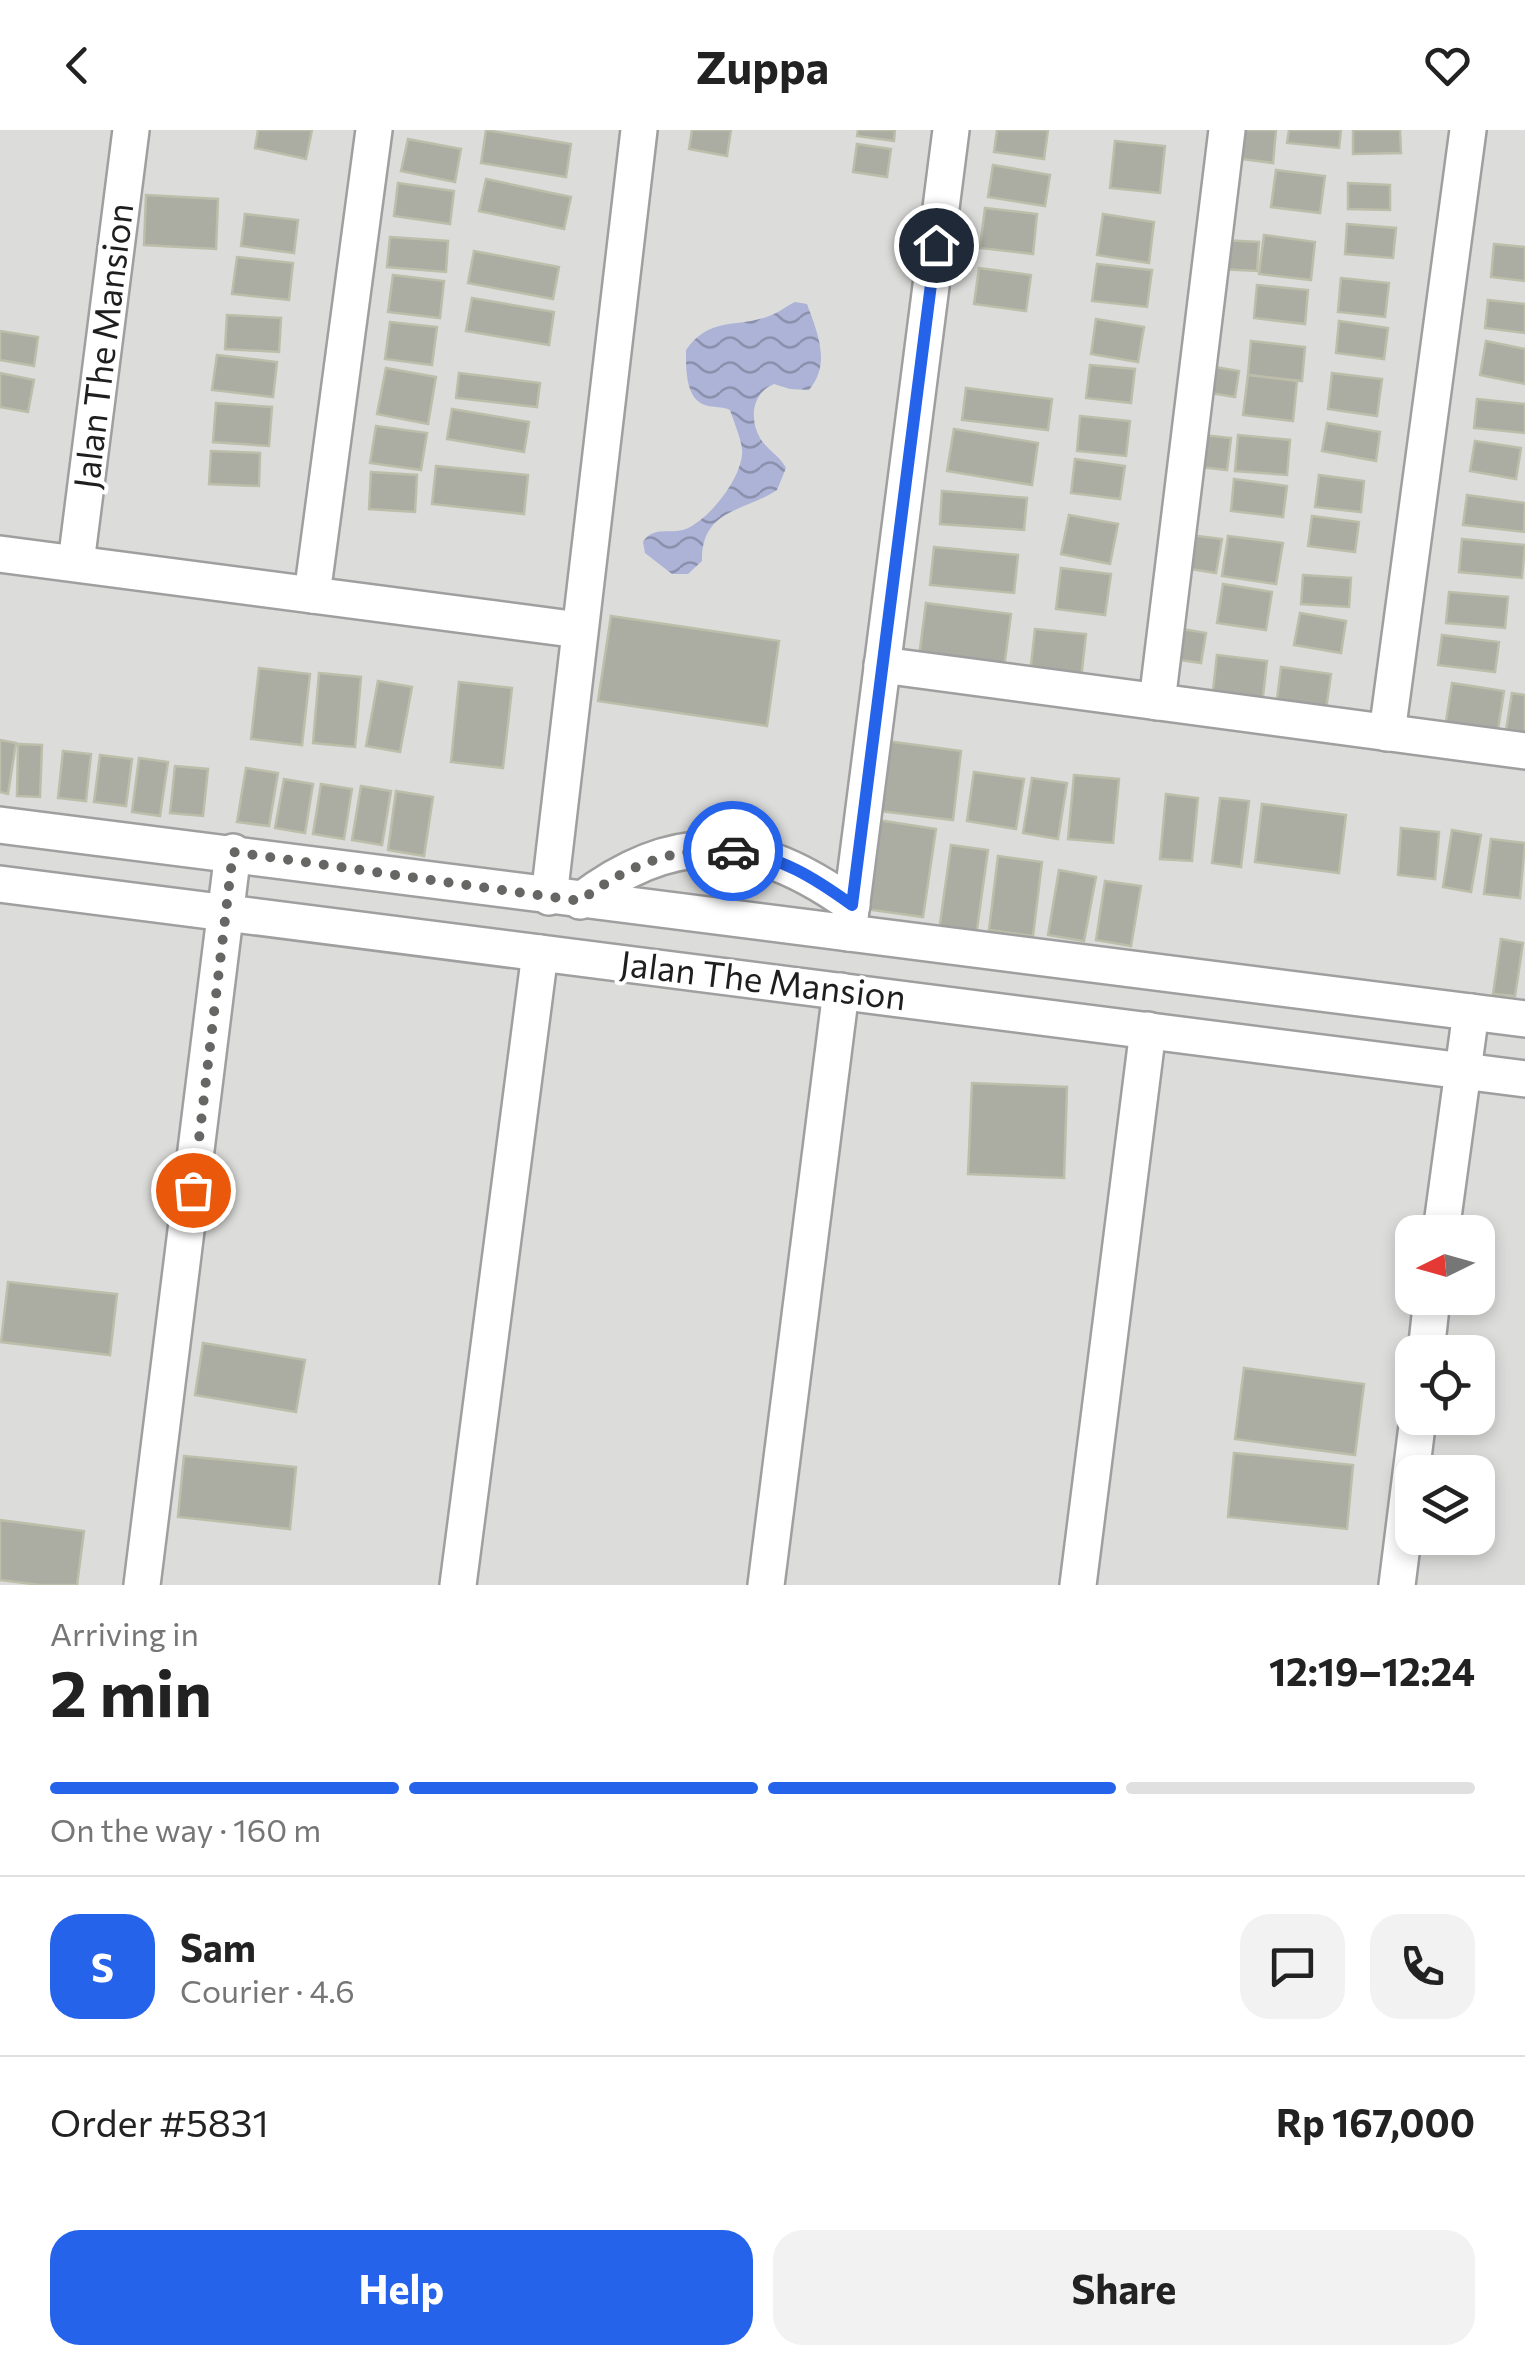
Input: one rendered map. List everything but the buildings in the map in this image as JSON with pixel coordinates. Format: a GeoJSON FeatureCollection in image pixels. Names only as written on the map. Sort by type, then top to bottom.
{"type":"FeatureCollection","features":[{"type":"Feature","properties":{"kind":"street","name":"Jalan The Mansion"},"geometry":{"type":"LineString","coordinates":[[76,563],[131,130]]}},
{"type":"Feature","properties":{"kind":"street"},"geometry":{"type":"LineString","coordinates":[[312,596],[374,130]]}},
{"type":"Feature","properties":{"kind":"street"},"geometry":{"type":"LineString","coordinates":[[639,130],[579,630],[565,899],[641,862],[676,852],[713,849],[750,852],[818,880],[850,919]]}},
{"type":"Feature","properties":{"kind":"street"},"geometry":{"type":"LineString","coordinates":[[850,919],[951,130]]}},
{"type":"Feature","properties":{"kind":"street"},"geometry":{"type":"LineString","coordinates":[[1157,702],[1227,130]]}},
{"type":"Feature","properties":{"kind":"street"},"geometry":{"type":"LineString","coordinates":[[1387,733],[1468,130]]}},
{"type":"Feature","properties":{"kind":"street"},"geometry":{"type":"LineString","coordinates":[[0,554],[579,630]]}},
{"type":"Feature","properties":{"kind":"street"},"geometry":{"type":"LineString","coordinates":[[882,665],[1525,752]]}},
{"type":"Feature","properties":{"kind":"street","name":"Jalan The Mansion"},"geometry":{"type":"LineString","coordinates":[[0,825],[233,852],[565,899],[850,919],[1525,1020]]}},
{"type":"Feature","properties":{"kind":"street"},"geometry":{"type":"LineString","coordinates":[[142,1585],[233,852]]}},
{"type":"Feature","properties":{"kind":"street","name":"Jalan The Mansion"},"geometry":{"type":"LineString","coordinates":[[0,884],[1525,1079]]}},
{"type":"Feature","properties":{"kind":"street"},"geometry":{"type":"LineString","coordinates":[[458,1585],[540,953]]}},
{"type":"Feature","properties":{"kind":"street"},"geometry":{"type":"LineString","coordinates":[[766,1585],[841,991]]}},
{"type":"Feature","properties":{"kind":"street"},"geometry":{"type":"LineString","coordinates":[[1442,1215],[1471,1012]]}},
{"type":"Feature","properties":{"kind":"street"},"geometry":{"type":"LineString","coordinates":[[1078,1585],[1148,1030]]}},
{"type":"Feature","properties":{"kind":"street"},"geometry":{"type":"LineString","coordinates":[[1397,1585],[1416,1435]]}},
{"type":"Feature","properties":{"kind":"shaded area"},"geometry":{"type":"Polygon","coordinates":[[[0,130],[1525,130],[1525,1585],[0,1585],[0,130]]]}},
{"type":"Feature","properties":{"kind":"water"},"geometry":{"type":"Polygon","coordinates":[[[795,302],[807,304],[820,348],[820,370],[809,390],[774,384],[757,400],[757,430],[786,468],[777,490],[717,521],[704,544],[702,561],[688,574],[672,574],[645,553],[643,542],[657,532],[686,529],[705,516],[732,483],[742,448],[730,410],[705,405],[694,396],[688,382],[686,350],[706,331],[761,319],[795,302]]]}},
{"type":"Feature","properties":{"kind":"way so far"},"geometry":{"type":"LineString","coordinates":[[193,1190],[233,852],[580,901],[641,862],[676,852],[733,851]]}},
{"type":"Feature","properties":{"kind":"route"},"geometry":{"type":"LineString","coordinates":[[733,851],[750,852],[785,864],[818,880],[852,905],[936,245]]}}]}
